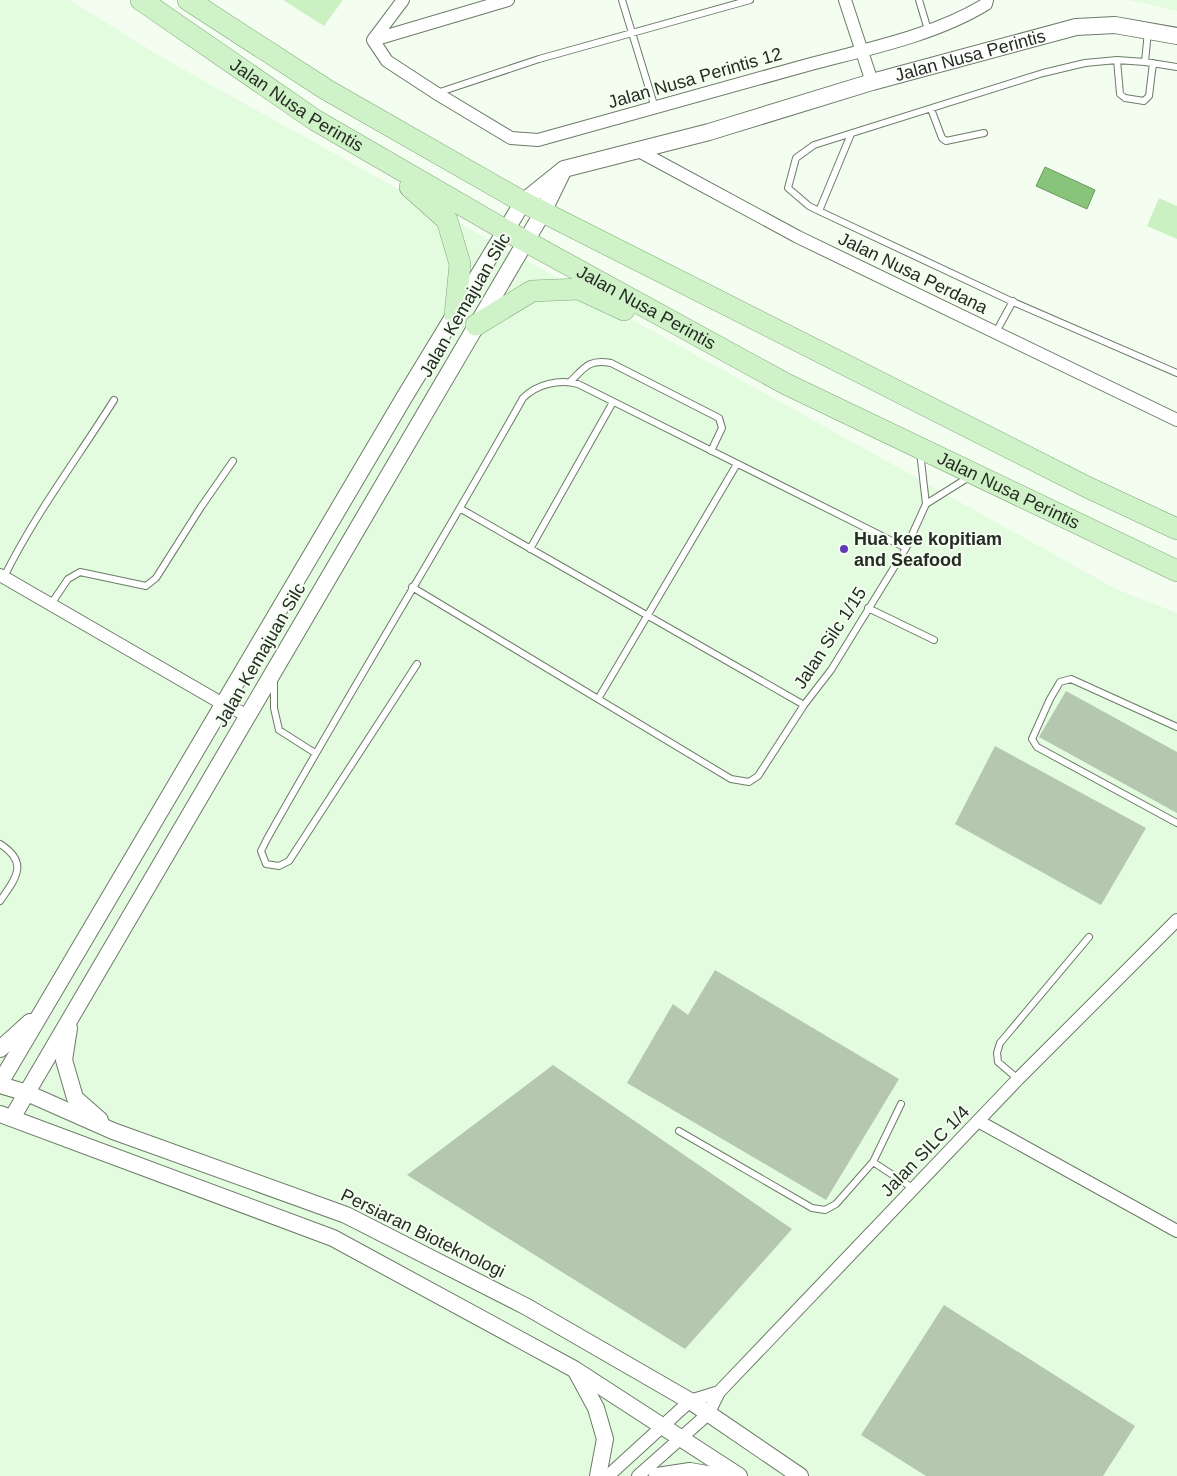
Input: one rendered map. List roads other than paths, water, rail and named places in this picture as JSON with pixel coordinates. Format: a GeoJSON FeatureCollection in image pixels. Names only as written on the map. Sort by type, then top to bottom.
{"type":"FeatureCollection","features":[{"type":"Feature","properties":{"kind":"main road","name":"Jalan Nusa Perintis"},"geometry":{"type":"LineString","coordinates":[[141,0],[315,120],[505,230],[786,384],[1177,572]]}},
{"type":"Feature","properties":{"kind":"main road","name":"Jalan Nusa Perintis"},"geometry":{"type":"LineString","coordinates":[[188,0],[328,90],[523,202],[1089,488],[1177,528]]}},
{"type":"Feature","properties":{"kind":"main road"},"geometry":{"type":"LineString","coordinates":[[315,120],[422,195],[447,220],[460,264],[455,315]]}},
{"type":"Feature","properties":{"kind":"main road"},"geometry":{"type":"LineString","coordinates":[[476,325],[532,291],[579,289],[786,384]]}},
{"type":"Feature","properties":{"kind":"street"},"geometry":{"type":"LineString","coordinates":[[373,40],[404,0]]}},
{"type":"Feature","properties":{"kind":"street"},"geometry":{"type":"LineString","coordinates":[[373,40],[508,0]]}},
{"type":"Feature","properties":{"kind":"street"},"geometry":{"type":"LineString","coordinates":[[845,0],[872,82]]}},
{"type":"Feature","properties":{"kind":"street","name":"Jalan Nusa Perintis 12"},"geometry":{"type":"LineString","coordinates":[[373,40],[387,61],[436,93],[511,138],[538,140],[928,30],[970,14],[986,4],[987,0]]}},
{"type":"Feature","properties":{"kind":"street","name":"Jalan Nusa Perintis"},"geometry":{"type":"LineString","coordinates":[[564,169],[709,132],[872,82],[1076,27],[1115,25],[1177,36]]}},
{"type":"Feature","properties":{"kind":"street","name":"Jalan Nusa Perdana"},"geometry":{"type":"LineString","coordinates":[[638,150],[798,237],[1177,420]]}},
{"type":"Feature","properties":{"kind":"street","name":"Jalan Kemajuan Silc"},"geometry":{"type":"LineString","coordinates":[[0,1084],[223,704],[373,454],[405,396],[505,230],[523,202],[564,169]]}},
{"type":"Feature","properties":{"kind":"street","name":"Jalan Kemajuan Silc"},"geometry":{"type":"LineString","coordinates":[[6,1116],[27,1093],[543,212],[564,169]]}},
{"type":"Feature","properties":{"kind":"street"},"geometry":{"type":"LineString","coordinates":[[405,396],[427,409]]}},
{"type":"Feature","properties":{"kind":"street"},"geometry":{"type":"LineString","coordinates":[[373,454],[394,466]]}},
{"type":"Feature","properties":{"kind":"street"},"geometry":{"type":"LineString","coordinates":[[2,576],[223,704],[248,715]]}},
{"type":"Feature","properties":{"kind":"street","name":"Jalan SILC 1/4"},"geometry":{"type":"LineString","coordinates":[[708,1414],[719,1392],[1018,1079],[1177,920]]}},
{"type":"Feature","properties":{"kind":"street"},"geometry":{"type":"LineString","coordinates":[[0,1049],[43,1011]]}},
{"type":"Feature","properties":{"kind":"street"},"geometry":{"type":"LineString","coordinates":[[70,1020],[64,1060],[75,1098],[113,1131]]}},
{"type":"Feature","properties":{"kind":"street","name":"Persiaran Bioteknologi"},"geometry":{"type":"LineString","coordinates":[[0,1084],[27,1093],[113,1131],[346,1215],[526,1307],[690,1401],[800,1476]]}},
{"type":"Feature","properties":{"kind":"street"},"geometry":{"type":"LineString","coordinates":[[6,1116],[333,1238],[574,1369],[738,1476]]}},
{"type":"Feature","properties":{"kind":"street"},"geometry":{"type":"LineString","coordinates":[[978,1121],[1177,1231]]}},
{"type":"Feature","properties":{"kind":"street"},"geometry":{"type":"LineString","coordinates":[[574,1369],[596,1408],[605,1439],[598,1476]]}},
{"type":"Feature","properties":{"kind":"street"},"geometry":{"type":"LineString","coordinates":[[608,1476],[690,1401],[719,1392]]}},
{"type":"Feature","properties":{"kind":"street"},"geometry":{"type":"LineString","coordinates":[[638,1476],[708,1414]]}},
{"type":"Feature","properties":{"kind":"street"},"geometry":{"type":"LineString","coordinates":[[656,1476],[690,1471],[718,1476]]}},
{"type":"Feature","properties":{"kind":"lane"},"geometry":{"type":"LineString","coordinates":[[622,0],[654,108]]}},
{"type":"Feature","properties":{"kind":"lane"},"geometry":{"type":"LineString","coordinates":[[436,93],[540,59],[750,0]]}},
{"type":"Feature","properties":{"kind":"lane"},"geometry":{"type":"LineString","coordinates":[[919,0],[928,30]]}},
{"type":"Feature","properties":{"kind":"lane"},"geometry":{"type":"LineString","coordinates":[[1145,62],[1148,30]]}},
{"type":"Feature","properties":{"kind":"lane"},"geometry":{"type":"LineString","coordinates":[[1117,60],[1120,94],[1125,98],[1144,101],[1149,96],[1153,63]]}},
{"type":"Feature","properties":{"kind":"lane"},"geometry":{"type":"LineString","coordinates":[[1177,68],[1153,63],[1117,60],[1085,63],[1043,73],[814,145],[796,158],[788,188],[809,206],[819,211],[1013,302],[1177,373]]}},
{"type":"Feature","properties":{"kind":"lane"},"geometry":{"type":"LineString","coordinates":[[931,109],[942,138],[946,141],[984,133]]}},
{"type":"Feature","properties":{"kind":"lane"},"geometry":{"type":"LineString","coordinates":[[819,211],[850,134]]}},
{"type":"Feature","properties":{"kind":"lane"},"geometry":{"type":"LineString","coordinates":[[996,332],[1013,302]]}},
{"type":"Feature","properties":{"kind":"lane"},"geometry":{"type":"LineString","coordinates":[[417,664],[288,861],[280,866],[266,864],[261,851],[266,839],[412,587],[461,509],[523,398],[534,389],[570,382],[590,363],[597,361],[611,363],[719,418],[722,428],[711,451]]}},
{"type":"Feature","properties":{"kind":"lane"},"geometry":{"type":"LineString","coordinates":[[570,382],[906,548]]}},
{"type":"Feature","properties":{"kind":"lane"},"geometry":{"type":"LineString","coordinates":[[2,576],[23,539],[51,499],[60,479],[114,400]]}},
{"type":"Feature","properties":{"kind":"lane"},"geometry":{"type":"LineString","coordinates":[[530,549],[613,402]]}},
{"type":"Feature","properties":{"kind":"lane"},"geometry":{"type":"LineString","coordinates":[[920,448],[926,504],[974,474]]}},
{"type":"Feature","properties":{"kind":"lane"},"geometry":{"type":"LineString","coordinates":[[51,604],[68,579],[80,572],[146,586],[156,578],[233,461]]}},
{"type":"Feature","properties":{"kind":"lane"},"geometry":{"type":"LineString","coordinates":[[412,587],[598,699],[646,614],[737,464]]}},
{"type":"Feature","properties":{"kind":"lane","name":"Jalan Silc 1/15"},"geometry":{"type":"LineString","coordinates":[[598,699],[731,779],[749,782],[758,776],[804,706],[831,670],[906,548],[926,504]]}},
{"type":"Feature","properties":{"kind":"lane"},"geometry":{"type":"LineString","coordinates":[[461,509],[804,706]]}},
{"type":"Feature","properties":{"kind":"lane"},"geometry":{"type":"LineString","coordinates":[[868,608],[934,640]]}},
{"type":"Feature","properties":{"kind":"lane"},"geometry":{"type":"LineString","coordinates":[[274,670],[274,708],[279,730],[315,753]]}},
{"type":"Feature","properties":{"kind":"lane"},"geometry":{"type":"LineString","coordinates":[[1177,727],[1070,680],[1060,682],[1050,698],[1032,739],[1037,747],[1177,823]]}},
{"type":"Feature","properties":{"kind":"lane"},"geometry":{"type":"LineString","coordinates":[[0,844],[12,852],[18,863],[16,877],[0,901]]}},
{"type":"Feature","properties":{"kind":"lane"},"geometry":{"type":"LineString","coordinates":[[1018,1079],[998,1062],[997,1053],[1000,1043],[1090,936]]}},
{"type":"Feature","properties":{"kind":"lane"},"geometry":{"type":"LineString","coordinates":[[679,1131],[812,1208],[825,1210],[836,1204],[873,1162],[901,1104]]}},
{"type":"Feature","properties":{"kind":"lane"},"geometry":{"type":"LineString","coordinates":[[873,1162],[914,1189]]}},
{"type":"Feature","properties":{"kind":"place","name":"Hua kee kopitiam and Seafood"},"geometry":{"type":"Point","coordinates":[844,549]}}]}
